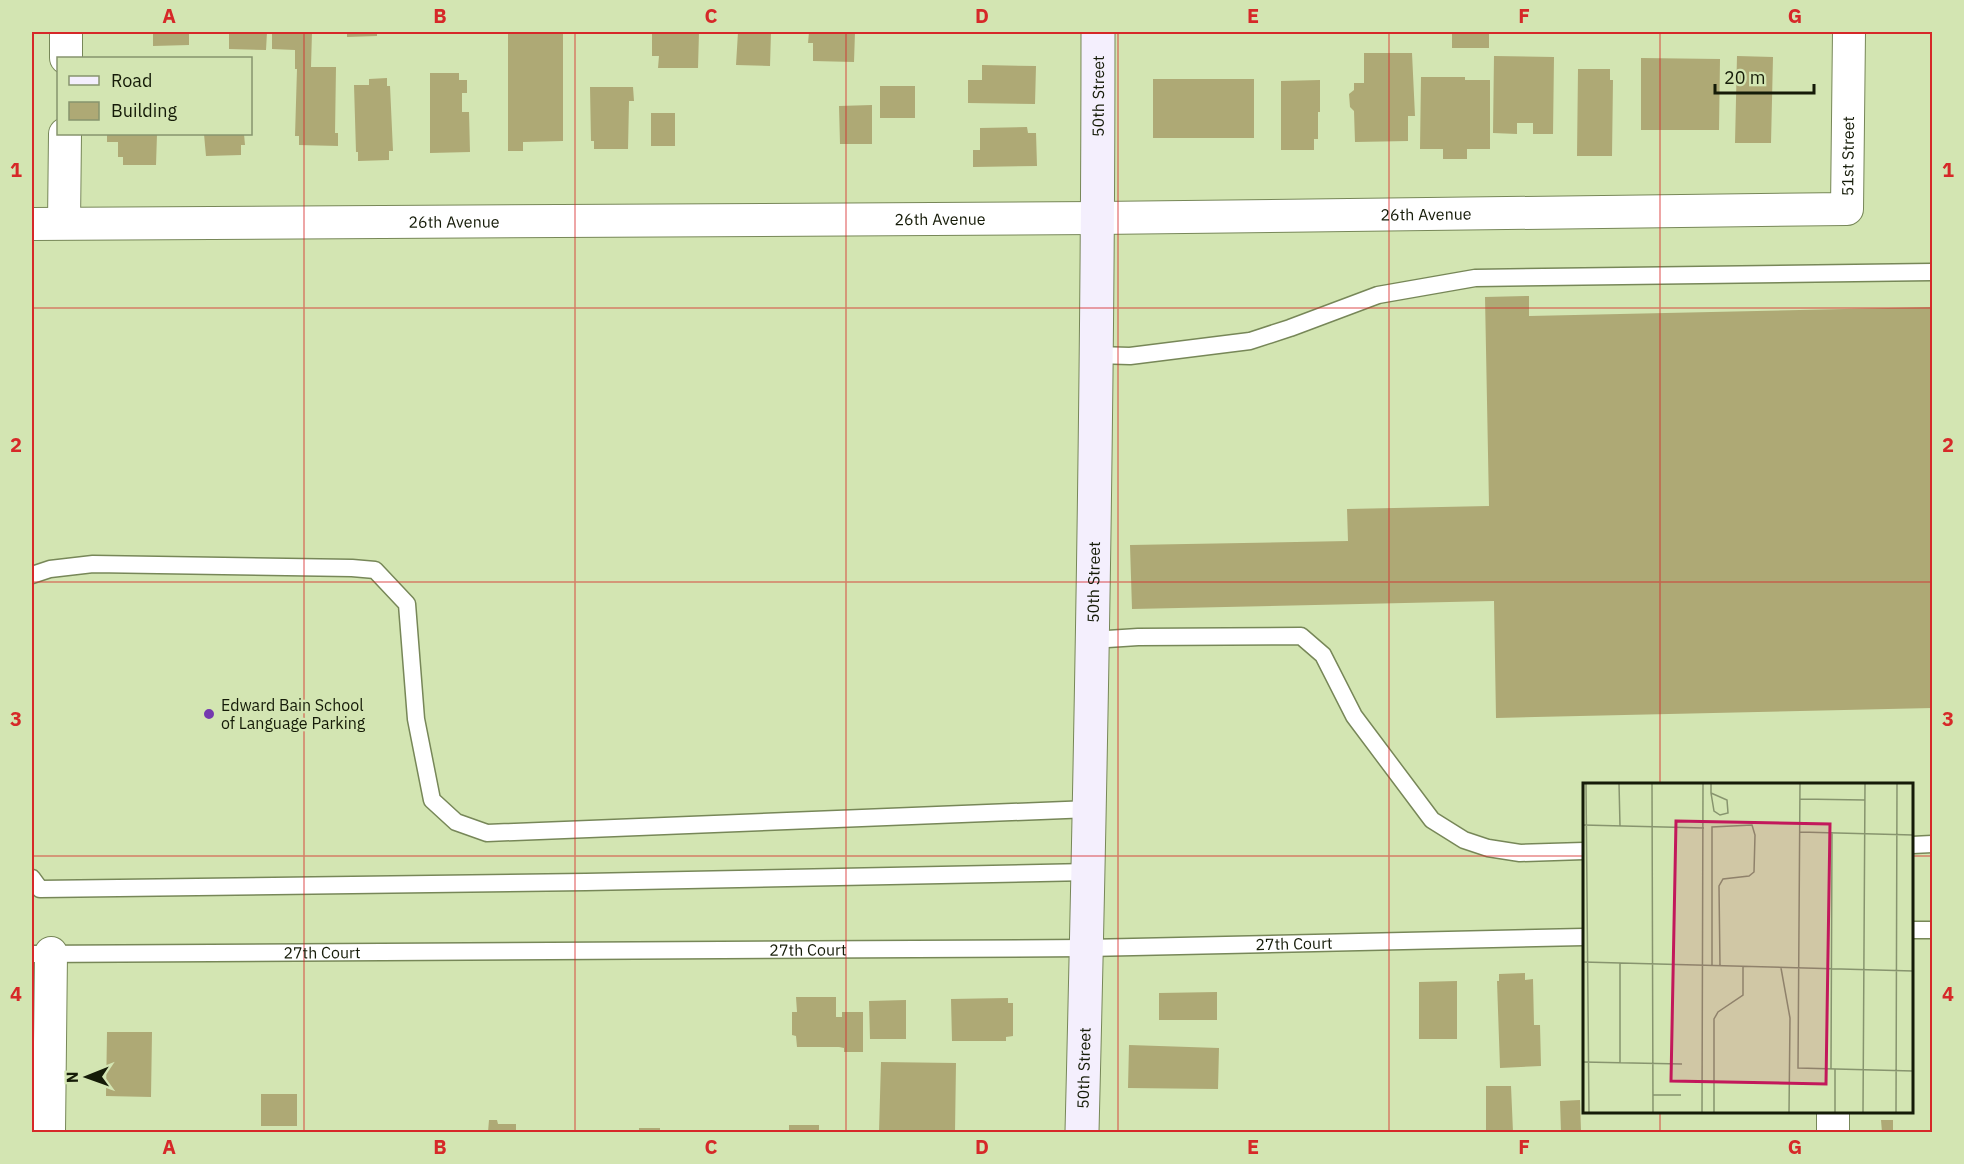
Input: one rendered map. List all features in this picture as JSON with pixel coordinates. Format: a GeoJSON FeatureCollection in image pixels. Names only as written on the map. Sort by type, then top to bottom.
{"type":"FeatureCollection","features":[{"type":"Feature","properties":{"kind":"street"},"geometry":{"type":"LineString","coordinates":[[66,32],[66,57]]}},
{"type":"Feature","properties":{"kind":"street","name":"50th Street"},"geometry":{"type":"LineString","coordinates":[[1082,1132],[1090,809],[1098,218],[1098,32]]}},
{"type":"Feature","properties":{"kind":"street","name":"51st Street"},"geometry":{"type":"LineString","coordinates":[[1847,209],[1850,32]]}},
{"type":"Feature","properties":{"kind":"street"},"geometry":{"type":"LineString","coordinates":[[64,223],[65,135]]}},
{"type":"Feature","properties":{"kind":"street","name":"26th Avenue"},"geometry":{"type":"LineString","coordinates":[[32,224],[1098,218],[1847,209]]}},
{"type":"Feature","properties":{"kind":"street"},"geometry":{"type":"LineString","coordinates":[[41,953],[49,1132]]}},
{"type":"Feature","properties":{"kind":"street"},"geometry":{"type":"LineString","coordinates":[[1833,1113],[1833,1132]]}},
{"type":"Feature","properties":{"kind":"lane"},"geometry":{"type":"LineString","coordinates":[[1096,355],[1131,356],[1250,341],[1378,295],[1475,278],[1932,272]]}},
{"type":"Feature","properties":{"kind":"lane"},"geometry":{"type":"LineString","coordinates":[[32,575],[50,569],[93,564],[375,570],[407,604],[416,719],[432,800],[456,822],[487,833],[1090,809]]}},
{"type":"Feature","properties":{"kind":"lane"},"geometry":{"type":"LineString","coordinates":[[1092,640],[1138,637],[1301,636],[1323,655],[1354,716],[1432,820],[1464,840],[1488,848],[1520,853],[1583,851]]}},
{"type":"Feature","properties":{"kind":"lane"},"geometry":{"type":"LineString","coordinates":[[1913,844],[1932,844]]}},
{"type":"Feature","properties":{"kind":"lane"},"geometry":{"type":"LineString","coordinates":[[32,878],[40,889],[586,882],[1089,872]]}},
{"type":"Feature","properties":{"kind":"lane"},"geometry":{"type":"LineString","coordinates":[[1913,930],[1932,930]]}},
{"type":"Feature","properties":{"kind":"lane","name":"27th Court"},"geometry":{"type":"LineString","coordinates":[[41,953],[1087,948],[1583,937]]}},
{"type":"Feature","properties":{"kind":"building"},"geometry":{"type":"Polygon","coordinates":[[[153,32],[189,32],[189,45],[153,46],[153,32]]]}},
{"type":"Feature","properties":{"kind":"building"},"geometry":{"type":"Polygon","coordinates":[[[229,32],[267,32],[266,50],[229,49],[229,32]]]}},
{"type":"Feature","properties":{"kind":"building"},"geometry":{"type":"Polygon","coordinates":[[[272,32],[312,32],[311,67],[336,67],[335,133],[338,133],[338,146],[299,145],[299,136],[295,136],[297,69],[295,69],[295,50],[272,49],[272,32]]]}},
{"type":"Feature","properties":{"kind":"building"},"geometry":{"type":"Polygon","coordinates":[[[347,32],[377,32],[377,36],[347,37],[347,32]]]}},
{"type":"Feature","properties":{"kind":"building"},"geometry":{"type":"Polygon","coordinates":[[[508,32],[563,32],[563,141],[523,142],[523,151],[508,151],[508,32]]]}},
{"type":"Feature","properties":{"kind":"building"},"geometry":{"type":"Polygon","coordinates":[[[652,32],[699,32],[698,68],[658,68],[659,56],[652,56],[652,32]]]}},
{"type":"Feature","properties":{"kind":"building"},"geometry":{"type":"Polygon","coordinates":[[[738,32],[771,32],[770,66],[736,65],[738,32]]]}},
{"type":"Feature","properties":{"kind":"building"},"geometry":{"type":"Polygon","coordinates":[[[809,32],[855,32],[854,62],[813,61],[813,43],[808,43],[809,32]]]}},
{"type":"Feature","properties":{"kind":"building"},"geometry":{"type":"Polygon","coordinates":[[[975,32],[1009,32],[1009,34],[975,34],[975,32]]]}},
{"type":"Feature","properties":{"kind":"building"},"geometry":{"type":"Polygon","coordinates":[[[1161,32],[1222,32],[1222,34],[1161,34],[1161,32]]]}},
{"type":"Feature","properties":{"kind":"building"},"geometry":{"type":"Polygon","coordinates":[[[1452,32],[1489,32],[1489,48],[1452,48],[1452,32]]]}},
{"type":"Feature","properties":{"kind":"building"},"geometry":{"type":"Polygon","coordinates":[[[1364,53],[1412,53],[1415,116],[1408,116],[1408,141],[1355,142],[1354,111],[1350,107],[1349,94],[1354,90],[1354,83],[1364,83],[1364,53]]]}},
{"type":"Feature","properties":{"kind":"building"},"geometry":{"type":"Polygon","coordinates":[[[1494,56],[1554,57],[1553,134],[1533,134],[1533,123],[1517,123],[1517,134],[1493,133],[1494,56]]]}},
{"type":"Feature","properties":{"kind":"building"},"geometry":{"type":"Polygon","coordinates":[[[1737,56],[1773,57],[1771,143],[1735,143],[1737,56]]]}},
{"type":"Feature","properties":{"kind":"building"},"geometry":{"type":"Polygon","coordinates":[[[1641,58],[1720,59],[1719,130],[1641,130],[1641,58]]]}},
{"type":"Feature","properties":{"kind":"building"},"geometry":{"type":"Polygon","coordinates":[[[982,65],[1036,66],[1035,104],[968,103],[968,80],[982,80],[982,65]]]}},
{"type":"Feature","properties":{"kind":"building"},"geometry":{"type":"Polygon","coordinates":[[[1578,69],[1610,69],[1610,80],[1613,80],[1612,156],[1577,156],[1578,69]]]}},
{"type":"Feature","properties":{"kind":"building"},"geometry":{"type":"Polygon","coordinates":[[[430,73],[459,73],[459,80],[467,80],[467,93],[462,93],[462,112],[469,112],[470,152],[430,153],[430,73]]]}},
{"type":"Feature","properties":{"kind":"building"},"geometry":{"type":"Polygon","coordinates":[[[1421,77],[1465,77],[1465,80],[1490,80],[1490,149],[1467,149],[1467,159],[1443,159],[1443,149],[1420,149],[1421,77]]]}},
{"type":"Feature","properties":{"kind":"building"},"geometry":{"type":"Polygon","coordinates":[[[387,78],[387,86],[390,86],[393,151],[389,151],[389,160],[358,161],[354,85],[369,85],[369,79],[387,78]]]}},
{"type":"Feature","properties":{"kind":"building"},"geometry":{"type":"Polygon","coordinates":[[[1153,79],[1254,79],[1254,138],[1153,138],[1153,79]]]}},
{"type":"Feature","properties":{"kind":"building"},"geometry":{"type":"Polygon","coordinates":[[[1320,80],[1318,139],[1314,139],[1314,150],[1281,150],[1281,81],[1320,80]]]}},
{"type":"Feature","properties":{"kind":"building"},"geometry":{"type":"Polygon","coordinates":[[[880,86],[915,86],[915,118],[880,118],[880,86]]]}},
{"type":"Feature","properties":{"kind":"building"},"geometry":{"type":"Polygon","coordinates":[[[590,87],[633,87],[634,101],[629,101],[628,149],[594,149],[594,141],[591,141],[590,87]]]}},
{"type":"Feature","properties":{"kind":"building"},"geometry":{"type":"Polygon","coordinates":[[[872,105],[872,144],[840,144],[839,106],[872,105]]]}},
{"type":"Feature","properties":{"kind":"building"},"geometry":{"type":"Polygon","coordinates":[[[651,113],[675,113],[675,146],[651,146],[651,113]]]}},
{"type":"Feature","properties":{"kind":"building"},"geometry":{"type":"Polygon","coordinates":[[[1027,127],[1028,133],[1036,133],[1037,166],[973,167],[973,150],[980,150],[980,128],[1027,127]]]}},
{"type":"Feature","properties":{"kind":"building"},"geometry":{"type":"Polygon","coordinates":[[[107,135],[157,135],[156,165],[123,165],[123,157],[118,157],[118,142],[107,142],[107,135]]]}},
{"type":"Feature","properties":{"kind":"building"},"geometry":{"type":"Polygon","coordinates":[[[204,135],[244,135],[245,145],[241,145],[241,155],[206,156],[204,135]]]}},
{"type":"Feature","properties":{"kind":"building"},"geometry":{"type":"Polygon","coordinates":[[[1529,296],[1529,316],[1932,307],[1932,708],[1496,718],[1494,601],[1132,609],[1130,545],[1348,541],[1347,509],[1489,506],[1485,297],[1529,296]]]}},
{"type":"Feature","properties":{"kind":"building"},"geometry":{"type":"Polygon","coordinates":[[[1525,973],[1525,980],[1533,979],[1534,1025],[1540,1025],[1541,1066],[1500,1068],[1497,981],[1499,981],[1499,974],[1525,973]]]}},
{"type":"Feature","properties":{"kind":"building"},"geometry":{"type":"Polygon","coordinates":[[[1457,981],[1457,1039],[1419,1039],[1419,982],[1457,981]]]}},
{"type":"Feature","properties":{"kind":"building"},"geometry":{"type":"Polygon","coordinates":[[[1217,992],[1217,1020],[1159,1020],[1159,993],[1217,992]]]}},
{"type":"Feature","properties":{"kind":"building"},"geometry":{"type":"Polygon","coordinates":[[[796,997],[836,997],[836,1017],[842,1017],[842,1012],[863,1012],[863,1052],[844,1052],[844,1048],[839,1047],[797,1047],[796,1036],[792,1035],[792,1012],[797,1012],[796,997]]]}},
{"type":"Feature","properties":{"kind":"building"},"geometry":{"type":"Polygon","coordinates":[[[1008,998],[1008,1003],[1013,1003],[1013,1036],[1006,1037],[1006,1041],[952,1041],[951,999],[1008,998]]]}},
{"type":"Feature","properties":{"kind":"building"},"geometry":{"type":"Polygon","coordinates":[[[906,1000],[906,1039],[870,1039],[869,1001],[906,1000]]]}},
{"type":"Feature","properties":{"kind":"building"},"geometry":{"type":"Polygon","coordinates":[[[107,1032],[152,1032],[151,1097],[106,1096],[107,1032]]]}},
{"type":"Feature","properties":{"kind":"building"},"geometry":{"type":"Polygon","coordinates":[[[1129,1045],[1219,1048],[1218,1089],[1128,1088],[1129,1045]]]}},
{"type":"Feature","properties":{"kind":"building"},"geometry":{"type":"Polygon","coordinates":[[[881,1062],[956,1063],[955,1132],[879,1132],[881,1062]]]}},
{"type":"Feature","properties":{"kind":"building"},"geometry":{"type":"Polygon","coordinates":[[[1486,1086],[1511,1086],[1513,1132],[1486,1132],[1486,1086]]]}},
{"type":"Feature","properties":{"kind":"building"},"geometry":{"type":"Polygon","coordinates":[[[261,1094],[297,1094],[297,1126],[261,1126],[261,1094]]]}},
{"type":"Feature","properties":{"kind":"building"},"geometry":{"type":"Polygon","coordinates":[[[1580,1100],[1581,1132],[1561,1132],[1560,1101],[1580,1100]]]}},
{"type":"Feature","properties":{"kind":"building"},"geometry":{"type":"Polygon","coordinates":[[[489,1120],[497,1120],[498,1124],[516,1124],[516,1132],[488,1132],[489,1120]]]}},
{"type":"Feature","properties":{"kind":"building"},"geometry":{"type":"Polygon","coordinates":[[[1881,1120],[1893,1120],[1893,1132],[1882,1132],[1881,1120]]]}},
{"type":"Feature","properties":{"kind":"building"},"geometry":{"type":"Polygon","coordinates":[[[789,1125],[819,1125],[819,1132],[789,1132],[789,1125]]]}},
{"type":"Feature","properties":{"kind":"building"},"geometry":{"type":"Polygon","coordinates":[[[639,1128],[660,1128],[660,1132],[639,1132],[639,1128]]]}},
{"type":"Feature","properties":{"kind":"place","name":"Edward Bain School of Language Parking"},"geometry":{"type":"Point","coordinates":[209,714]}}]}
